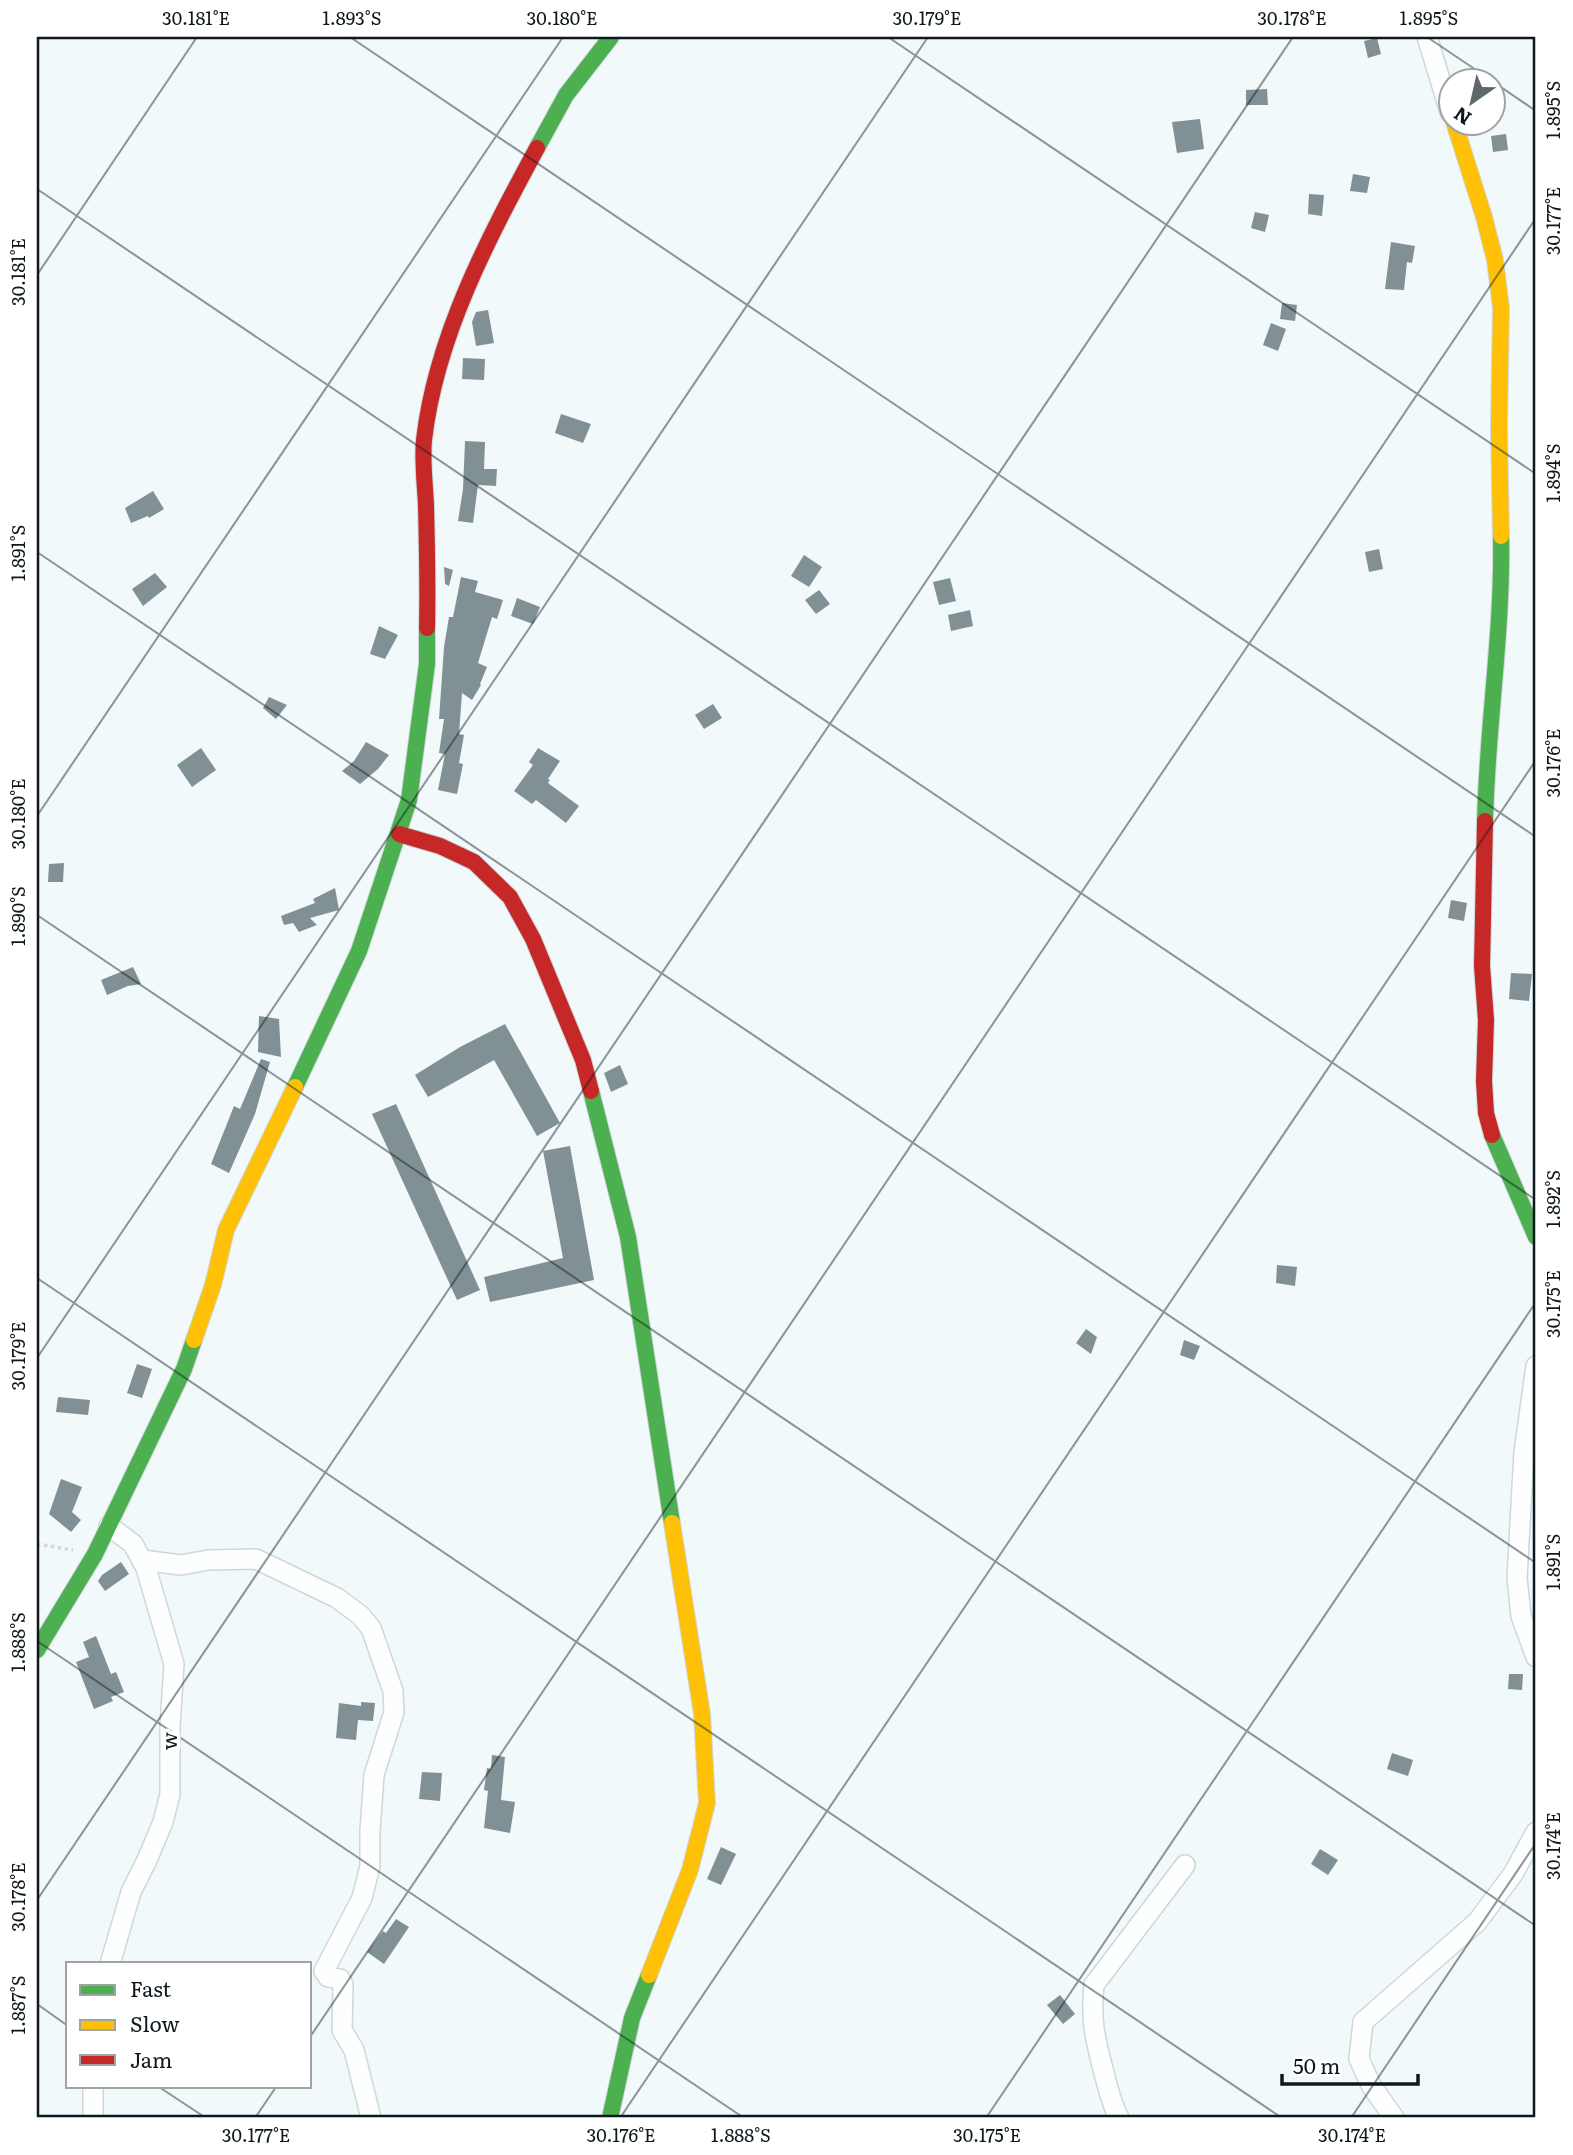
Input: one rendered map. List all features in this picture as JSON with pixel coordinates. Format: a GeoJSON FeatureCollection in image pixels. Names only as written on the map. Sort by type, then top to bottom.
{"type":"FeatureCollection","features":[{"type":"Feature","properties":{"kind":"street"},"geometry":{"type":"LineString","coordinates":[[37,1650],[95,1554],[184,1369],[214,1285],[226,1230],[359,951],[409,800],[427,664],[428,561],[424,443],[433,388],[457,316],[503,212],[566,95],[611,37]]}},
{"type":"Feature","properties":{"kind":"street"},"geometry":{"type":"LineString","coordinates":[[1427,37],[1436,66]]}},
{"type":"Feature","properties":{"kind":"street"},"geometry":{"type":"LineString","coordinates":[[1458,136],[1495,260],[1500,308],[1502,568],[1494,698],[1486,765],[1482,953],[1486,1020],[1486,1113],[1493,1139],[1536,1237]]}},
{"type":"Feature","properties":{"kind":"street"},"geometry":{"type":"LineString","coordinates":[[399,834],[440,846],[474,862],[510,897],[533,939],[583,1060],[628,1237],[702,1714],[707,1803],[690,1870],[632,2018],[611,2118]]}},
{"type":"Feature","properties":{"kind":"street"},"geometry":{"type":"LineString","coordinates":[[1536,1366],[1524,1452],[1517,1578],[1521,1616],[1536,1657]]}},
{"type":"Feature","properties":{"kind":"street","name":"w"},"geometry":{"type":"LineString","coordinates":[[109,1526],[133,1544],[142,1560],[157,1600],[174,1664],[170,1794],[163,1822],[131,1892],[111,1962]]}},
{"type":"Feature","properties":{"kind":"street"},"geometry":{"type":"LineString","coordinates":[[142,1560],[181,1565],[208,1560],[256,1559],[337,1598],[360,1615],[371,1628],[393,1691],[394,1712],[374,1775],[370,1866],[362,1898],[324,1971],[328,1977],[340,1979],[343,1985],[342,2030],[354,2050],[371,2118]]}},
{"type":"Feature","properties":{"kind":"street"},"geometry":{"type":"LineString","coordinates":[[1394,2118],[1371,2085],[1359,2059],[1363,2022],[1476,1922],[1513,1874],[1536,1832]]}},
{"type":"Feature","properties":{"kind":"street"},"geometry":{"type":"LineString","coordinates":[[1119,2118],[1112,2105],[1095,2041],[1092,2008],[1094,1985],[1185,1866]]}},
{"type":"Feature","properties":{"kind":"street"},"geometry":{"type":"LineString","coordinates":[[93,2088],[93,2118]]}},
{"type":"Feature","properties":{"kind":"path"},"geometry":{"type":"LineString","coordinates":[[37,1544],[95,1554]]}},
{"type":"Feature","properties":{"kind":"building"},"geometry":{"type":"Polygon","coordinates":[[[1377,38],[1381,54],[1368,58],[1364,41],[1377,38]]]}},
{"type":"Feature","properties":{"kind":"building"},"geometry":{"type":"Polygon","coordinates":[[[1267,89],[1268,105],[1246,105],[1246,90],[1267,89]]]}},
{"type":"Feature","properties":{"kind":"building"},"geometry":{"type":"Polygon","coordinates":[[[1200,119],[1204,149],[1177,153],[1172,122],[1200,119]]]}},
{"type":"Feature","properties":{"kind":"building"},"geometry":{"type":"Polygon","coordinates":[[[1506,134],[1508,150],[1493,152],[1491,136],[1506,134]]]}},
{"type":"Feature","properties":{"kind":"building"},"geometry":{"type":"Polygon","coordinates":[[[1353,174],[1370,177],[1367,193],[1350,191],[1353,174]]]}},
{"type":"Feature","properties":{"kind":"building"},"geometry":{"type":"Polygon","coordinates":[[[1309,194],[1324,195],[1322,216],[1308,214],[1309,194]]]}},
{"type":"Feature","properties":{"kind":"building"},"geometry":{"type":"Polygon","coordinates":[[[1255,212],[1269,215],[1265,232],[1251,228],[1255,212]]]}},
{"type":"Feature","properties":{"kind":"building"},"geometry":{"type":"Polygon","coordinates":[[[1391,242],[1415,246],[1412,263],[1407,262],[1404,290],[1385,289],[1391,242]]]}},
{"type":"Feature","properties":{"kind":"building"},"geometry":{"type":"Polygon","coordinates":[[[1282,303],[1297,305],[1295,321],[1280,319],[1282,303]]]}},
{"type":"Feature","properties":{"kind":"building"},"geometry":{"type":"Polygon","coordinates":[[[488,310],[494,343],[476,346],[472,322],[476,312],[488,310]]]}},
{"type":"Feature","properties":{"kind":"building"},"geometry":{"type":"Polygon","coordinates":[[[1271,323],[1286,329],[1278,351],[1263,345],[1271,323]]]}},
{"type":"Feature","properties":{"kind":"building"},"geometry":{"type":"Polygon","coordinates":[[[463,358],[485,359],[484,380],[462,379],[463,358]]]}},
{"type":"Feature","properties":{"kind":"building"},"geometry":{"type":"Polygon","coordinates":[[[561,414],[591,424],[583,443],[555,433],[561,414]]]}},
{"type":"Feature","properties":{"kind":"building"},"geometry":{"type":"Polygon","coordinates":[[[465,441],[485,442],[484,469],[497,469],[496,486],[478,485],[473,523],[458,521],[463,489],[465,441]]]}},
{"type":"Feature","properties":{"kind":"building"},"geometry":{"type":"Polygon","coordinates":[[[153,491],[164,509],[149,518],[148,516],[131,523],[125,508],[153,491]]]}},
{"type":"Feature","properties":{"kind":"building"},"geometry":{"type":"Polygon","coordinates":[[[1379,549],[1383,569],[1369,572],[1365,552],[1379,549]]]}},
{"type":"Feature","properties":{"kind":"building"},"geometry":{"type":"Polygon","coordinates":[[[804,555],[822,567],[809,587],[791,576],[804,555]]]}},
{"type":"Feature","properties":{"kind":"building"},"geometry":{"type":"Polygon","coordinates":[[[444,567],[453,570],[449,586],[445,584],[444,567]]]}},
{"type":"Feature","properties":{"kind":"building"},"geometry":{"type":"Polygon","coordinates":[[[155,573],[167,587],[143,606],[132,589],[155,573]]]}},
{"type":"Feature","properties":{"kind":"building"},"geometry":{"type":"Polygon","coordinates":[[[461,577],[478,581],[475,592],[503,600],[497,619],[492,617],[478,663],[487,667],[481,685],[472,700],[462,693],[459,734],[464,735],[459,763],[463,764],[457,794],[438,790],[445,754],[439,753],[444,719],[439,719],[444,647],[449,617],[453,617],[461,577]]]}},
{"type":"Feature","properties":{"kind":"building"},"geometry":{"type":"Polygon","coordinates":[[[950,578],[956,601],[939,605],[933,582],[950,578]]]}},
{"type":"Feature","properties":{"kind":"building"},"geometry":{"type":"Polygon","coordinates":[[[819,590],[830,604],[816,614],[805,600],[819,590]]]}},
{"type":"Feature","properties":{"kind":"building"},"geometry":{"type":"Polygon","coordinates":[[[517,598],[540,607],[533,624],[511,616],[517,598]]]}},
{"type":"Feature","properties":{"kind":"building"},"geometry":{"type":"Polygon","coordinates":[[[970,610],[973,626],[951,631],[948,615],[970,610]]]}},
{"type":"Feature","properties":{"kind":"building"},"geometry":{"type":"Polygon","coordinates":[[[379,626],[398,635],[385,659],[370,654],[379,626]]]}},
{"type":"Feature","properties":{"kind":"building"},"geometry":{"type":"Polygon","coordinates":[[[269,697],[287,705],[276,719],[263,708],[269,697]]]}},
{"type":"Feature","properties":{"kind":"building"},"geometry":{"type":"Polygon","coordinates":[[[713,704],[722,718],[704,729],[695,715],[713,704]]]}},
{"type":"Feature","properties":{"kind":"building"},"geometry":{"type":"Polygon","coordinates":[[[366,742],[389,755],[378,769],[360,784],[342,771],[354,761],[366,742]]]}},
{"type":"Feature","properties":{"kind":"building"},"geometry":{"type":"Polygon","coordinates":[[[201,748],[216,770],[192,787],[177,765],[201,748]]]}},
{"type":"Feature","properties":{"kind":"building"},"geometry":{"type":"Polygon","coordinates":[[[538,748],[560,761],[548,783],[579,806],[566,823],[536,800],[532,804],[514,791],[533,765],[529,762],[538,748]]]}},
{"type":"Feature","properties":{"kind":"building"},"geometry":{"type":"Polygon","coordinates":[[[64,863],[63,882],[48,882],[49,864],[64,863]]]}},
{"type":"Feature","properties":{"kind":"building"},"geometry":{"type":"Polygon","coordinates":[[[335,888],[339,910],[310,918],[317,925],[299,932],[293,923],[284,925],[281,916],[315,903],[313,899],[335,888]]]}},
{"type":"Feature","properties":{"kind":"building"},"geometry":{"type":"Polygon","coordinates":[[[1451,900],[1467,903],[1464,921],[1448,918],[1451,900]]]}},
{"type":"Feature","properties":{"kind":"building"},"geometry":{"type":"Polygon","coordinates":[[[133,967],[141,984],[107,995],[101,980],[133,967]]]}},
{"type":"Feature","properties":{"kind":"building"},"geometry":{"type":"Polygon","coordinates":[[[1511,973],[1532,974],[1529,1001],[1509,999],[1511,973]]]}},
{"type":"Feature","properties":{"kind":"building"},"geometry":{"type":"Polygon","coordinates":[[[259,1016],[279,1019],[281,1057],[258,1052],[259,1016]]]}},
{"type":"Feature","properties":{"kind":"building"},"geometry":{"type":"Polygon","coordinates":[[[505,1024],[560,1123],[537,1136],[494,1060],[428,1097],[415,1075],[460,1047],[505,1024]]]}},
{"type":"Feature","properties":{"kind":"building"},"geometry":{"type":"Polygon","coordinates":[[[261,1059],[270,1062],[255,1114],[229,1173],[211,1164],[234,1106],[240,1109],[261,1059]]]}},
{"type":"Feature","properties":{"kind":"building"},"geometry":{"type":"Polygon","coordinates":[[[620,1065],[628,1084],[611,1092],[604,1073],[620,1065]]]}},
{"type":"Feature","properties":{"kind":"building"},"geometry":{"type":"Polygon","coordinates":[[[396,1104],[480,1290],[457,1300],[372,1114],[396,1104]]]}},
{"type":"Feature","properties":{"kind":"building"},"geometry":{"type":"Polygon","coordinates":[[[570,1146],[594,1280],[490,1302],[484,1277],[563,1258],[543,1151],[570,1146]]]}},
{"type":"Feature","properties":{"kind":"building"},"geometry":{"type":"Polygon","coordinates":[[[1277,1265],[1297,1267],[1295,1286],[1276,1283],[1277,1265]]]}},
{"type":"Feature","properties":{"kind":"building"},"geometry":{"type":"Polygon","coordinates":[[[1086,1329],[1097,1337],[1091,1354],[1076,1343],[1086,1329]]]}},
{"type":"Feature","properties":{"kind":"building"},"geometry":{"type":"Polygon","coordinates":[[[1184,1340],[1200,1346],[1194,1360],[1180,1355],[1184,1340]]]}},
{"type":"Feature","properties":{"kind":"building"},"geometry":{"type":"Polygon","coordinates":[[[137,1364],[152,1369],[142,1398],[127,1393],[137,1364]]]}},
{"type":"Feature","properties":{"kind":"building"},"geometry":{"type":"Polygon","coordinates":[[[58,1397],[90,1400],[88,1415],[56,1412],[58,1397]]]}},
{"type":"Feature","properties":{"kind":"building"},"geometry":{"type":"Polygon","coordinates":[[[61,1479],[82,1487],[72,1512],[81,1520],[71,1532],[49,1514],[61,1479]]]}},
{"type":"Feature","properties":{"kind":"building"},"geometry":{"type":"Polygon","coordinates":[[[121,1562],[129,1574],[105,1591],[98,1581],[121,1562]]]}},
{"type":"Feature","properties":{"kind":"building"},"geometry":{"type":"Polygon","coordinates":[[[96,1636],[111,1674],[116,1672],[124,1692],[111,1697],[113,1701],[94,1709],[76,1662],[89,1657],[83,1642],[96,1636]]]}},
{"type":"Feature","properties":{"kind":"building"},"geometry":{"type":"Polygon","coordinates":[[[1509,1674],[1523,1674],[1522,1690],[1508,1689],[1509,1674]]]}},
{"type":"Feature","properties":{"kind":"building"},"geometry":{"type":"Polygon","coordinates":[[[361,1702],[375,1703],[373,1721],[358,1720],[356,1740],[336,1738],[339,1703],[361,1706],[361,1702]]]}},
{"type":"Feature","properties":{"kind":"building"},"geometry":{"type":"Polygon","coordinates":[[[1392,1753],[1413,1760],[1408,1776],[1387,1769],[1392,1753]]]}},
{"type":"Feature","properties":{"kind":"building"},"geometry":{"type":"Polygon","coordinates":[[[492,1755],[505,1757],[501,1800],[515,1802],[510,1833],[484,1828],[488,1791],[484,1790],[487,1768],[491,1769],[492,1755]]]}},
{"type":"Feature","properties":{"kind":"building"},"geometry":{"type":"Polygon","coordinates":[[[422,1772],[442,1773],[440,1801],[419,1799],[422,1772]]]}},
{"type":"Feature","properties":{"kind":"building"},"geometry":{"type":"Polygon","coordinates":[[[721,1847],[736,1854],[721,1885],[707,1879],[721,1847]]]}},
{"type":"Feature","properties":{"kind":"building"},"geometry":{"type":"Polygon","coordinates":[[[1320,1849],[1338,1860],[1328,1875],[1311,1864],[1320,1849]]]}},
{"type":"Feature","properties":{"kind":"building"},"geometry":{"type":"Polygon","coordinates":[[[396,1919],[409,1927],[384,1964],[367,1952],[396,1919]]]}},
{"type":"Feature","properties":{"kind":"building"},"geometry":{"type":"Polygon","coordinates":[[[1060,1995],[1075,2014],[1063,2024],[1047,2005],[1060,1995]]]}},
{"type":"Feature","properties":{"kind":"traffic: fast"},"geometry":{"type":"LineString","coordinates":[[537,148],[566,95],[611,37]]}},
{"type":"Feature","properties":{"kind":"traffic: fast"},"geometry":{"type":"LineString","coordinates":[[1485,821],[1500,608],[1501,536]]}},
{"type":"Feature","properties":{"kind":"traffic: fast"},"geometry":{"type":"LineString","coordinates":[[295,1087],[359,951],[409,800],[427,664],[427,628]]}},
{"type":"Feature","properties":{"kind":"traffic: fast"},"geometry":{"type":"LineString","coordinates":[[591,1091],[628,1237],[672,1523]]}},
{"type":"Feature","properties":{"kind":"traffic: fast"},"geometry":{"type":"LineString","coordinates":[[1492,1135],[1536,1237]]}},
{"type":"Feature","properties":{"kind":"traffic: fast"},"geometry":{"type":"LineString","coordinates":[[37,1650],[95,1554],[184,1369],[194,1340]]}},
{"type":"Feature","properties":{"kind":"traffic: fast"},"geometry":{"type":"LineString","coordinates":[[610,2118],[632,2018],[649,1975]]}},
{"type":"Feature","properties":{"kind":"traffic: slow"},"geometry":{"type":"LineString","coordinates":[[1458,136],[1495,260],[1501,308],[1501,536]]}},
{"type":"Feature","properties":{"kind":"traffic: slow"},"geometry":{"type":"LineString","coordinates":[[194,1340],[213,1285],[226,1230],[295,1087]]}},
{"type":"Feature","properties":{"kind":"traffic: slow"},"geometry":{"type":"LineString","coordinates":[[649,1975],[690,1870],[707,1803],[702,1714],[672,1523]]}},
{"type":"Feature","properties":{"kind":"traffic: jam"},"geometry":{"type":"LineString","coordinates":[[427,628],[427,536],[423,456],[430,401],[452,326],[467,289],[500,217],[537,148]]}},
{"type":"Feature","properties":{"kind":"traffic: jam"},"geometry":{"type":"LineString","coordinates":[[1485,821],[1482,966],[1486,1020],[1484,1081],[1486,1113],[1492,1135]]}},
{"type":"Feature","properties":{"kind":"traffic: jam"},"geometry":{"type":"LineString","coordinates":[[399,834],[440,846],[474,862],[510,897],[533,939],[583,1060],[591,1091]]}}]}
